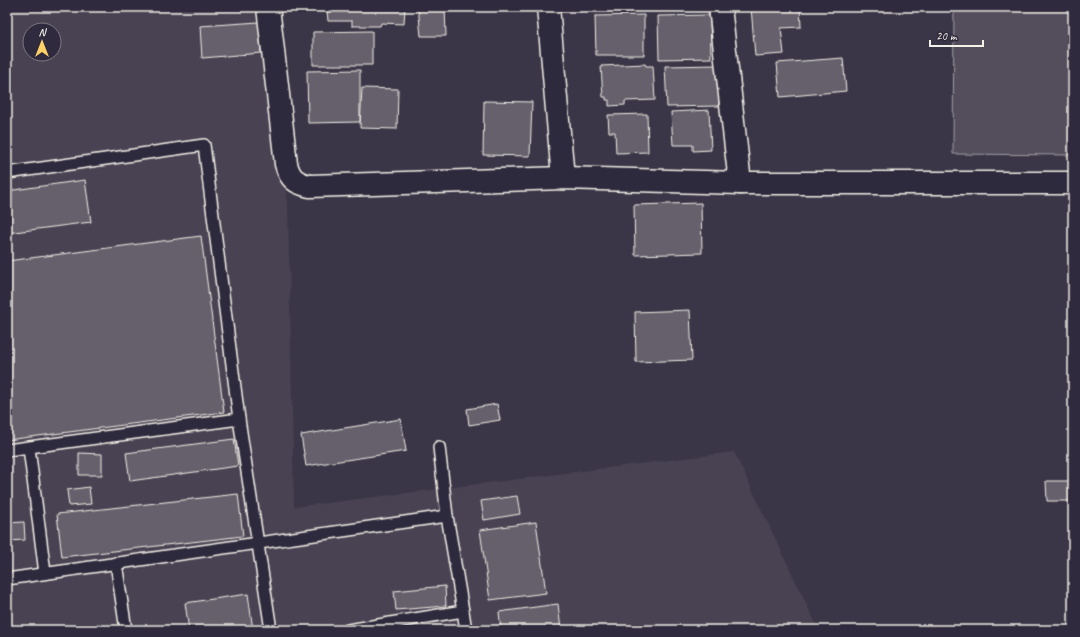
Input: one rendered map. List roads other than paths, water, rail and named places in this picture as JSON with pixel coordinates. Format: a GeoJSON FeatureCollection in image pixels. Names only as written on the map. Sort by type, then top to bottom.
{"type":"FeatureCollection","features":[{"type":"Feature","properties":{"kind":"street"},"geometry":{"type":"LineString","coordinates":[[268,7],[286,164],[288,173],[300,184],[310,186],[563,178],[740,183],[1073,183]]}},
{"type":"Feature","properties":{"kind":"street"},"geometry":{"type":"LineString","coordinates":[[548,7],[563,178]]}},
{"type":"Feature","properties":{"kind":"street"},"geometry":{"type":"LineString","coordinates":[[720,7],[740,183]]}},
{"type":"Feature","properties":{"kind":"lane"},"geometry":{"type":"LineString","coordinates":[[7,173],[204,145],[239,419],[272,630]]}},
{"type":"Feature","properties":{"kind":"lane"},"geometry":{"type":"LineString","coordinates":[[7,450],[239,419]]}},
{"type":"Feature","properties":{"kind":"lane"},"geometry":{"type":"LineString","coordinates":[[439,447],[447,516],[466,630]]}},
{"type":"Feature","properties":{"kind":"lane"},"geometry":{"type":"LineString","coordinates":[[29,448],[45,574]]}},
{"type":"Feature","properties":{"kind":"lane"},"geometry":{"type":"LineString","coordinates":[[7,579],[447,516]]}},
{"type":"Feature","properties":{"kind":"lane"},"geometry":{"type":"LineString","coordinates":[[116,563],[126,630]]}},
{"type":"Feature","properties":{"kind":"lane"},"geometry":{"type":"LineString","coordinates":[[348,630],[463,611]]}}]}
